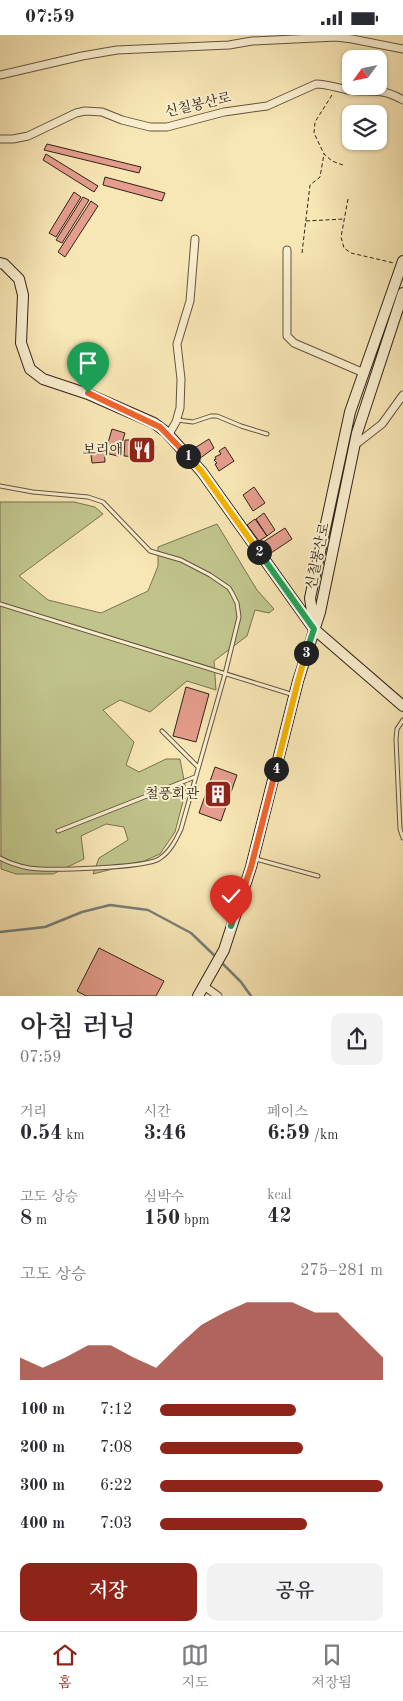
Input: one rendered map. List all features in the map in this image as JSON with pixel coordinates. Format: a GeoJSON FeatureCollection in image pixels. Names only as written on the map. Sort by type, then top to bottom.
{"type":"FeatureCollection","features":[{"type":"Feature","properties":{"kind":"street"},"geometry":{"type":"LineString","coordinates":[[0,75],[117,50],[229,45],[252,41],[304,37],[336,37],[403,49]]}},
{"type":"Feature","properties":{"kind":"street","name":"신칠봉산로"},"geometry":{"type":"LineString","coordinates":[[0,139],[28,136],[76,113],[85,111],[102,112],[122,120],[158,128],[224,112],[267,106],[316,84],[358,91],[383,91],[403,99]]}},
{"type":"Feature","properties":{"kind":"street"},"geometry":{"type":"LineString","coordinates":[[169,434],[176,420],[182,394],[177,344],[190,301],[195,239]]}},
{"type":"Feature","properties":{"kind":"street"},"geometry":{"type":"LineString","coordinates":[[287,250],[287,336],[294,343],[364,373]]}},
{"type":"Feature","properties":{"kind":"street"},"geometry":{"type":"LineString","coordinates":[[0,263],[19,279],[23,295],[21,343],[30,369],[43,379],[88,393],[154,423],[169,434],[202,472],[314,629],[403,706]]}},
{"type":"Feature","properties":{"kind":"street","name":"신칠봉산로"},"geometry":{"type":"LineString","coordinates":[[314,629],[310,598],[346,429],[402,263]]}},
{"type":"Feature","properties":{"kind":"street","name":"신칠봉산로"},"geometry":{"type":"LineString","coordinates":[[314,629],[320,612],[355,445],[403,293]]}},
{"type":"Feature","properties":{"kind":"street"},"geometry":{"type":"LineString","coordinates":[[355,445],[382,423],[403,395]]}},
{"type":"Feature","properties":{"kind":"street"},"geometry":{"type":"LineString","coordinates":[[198,996],[224,951],[254,858],[294,696],[314,629]]}},
{"type":"Feature","properties":{"kind":"street"},"geometry":{"type":"LineString","coordinates":[[204,986],[218,996]]}},
{"type":"Feature","properties":{"kind":"lane"},"geometry":{"type":"LineString","coordinates":[[176,420],[197,421],[217,415],[241,426],[267,434]]}},
{"type":"Feature","properties":{"kind":"lane"},"geometry":{"type":"LineString","coordinates":[[0,486],[33,492],[88,497],[103,502],[150,551],[181,560],[210,575],[228,588],[237,603],[239,617],[196,777],[175,843],[159,859],[146,863],[53,869],[30,868],[0,859]]}},
{"type":"Feature","properties":{"kind":"lane"},"geometry":{"type":"LineString","coordinates":[[0,604],[294,696]]}},
{"type":"Feature","properties":{"kind":"lane"},"geometry":{"type":"LineString","coordinates":[[403,720],[397,729],[396,739],[400,829],[403,838]]}},
{"type":"Feature","properties":{"kind":"lane"},"geometry":{"type":"LineString","coordinates":[[162,731],[198,768]]}},
{"type":"Feature","properties":{"kind":"lane"},"geometry":{"type":"LineString","coordinates":[[58,831],[196,777]]}},
{"type":"Feature","properties":{"kind":"lane"},"geometry":{"type":"LineString","coordinates":[[254,858],[318,875]]}},
{"type":"Feature","properties":{"kind":"path"},"geometry":{"type":"LineString","coordinates":[[336,87],[314,127],[315,137],[324,154],[332,161],[343,165]]}},
{"type":"Feature","properties":{"kind":"path"},"geometry":{"type":"LineString","coordinates":[[302,253],[310,185],[320,177],[324,154]]}},
{"type":"Feature","properties":{"kind":"path"},"geometry":{"type":"LineString","coordinates":[[348,199],[341,237],[347,251],[402,263]]}},
{"type":"Feature","properties":{"kind":"path"},"geometry":{"type":"LineString","coordinates":[[306,221],[344,219]]}},
{"type":"Feature","properties":{"kind":"green space"},"geometry":{"type":"Polygon","coordinates":[[[0,502],[74,502],[95,507],[103,514],[19,576],[48,600],[101,613],[148,591],[158,566],[158,547],[217,524],[257,590],[274,609],[269,613],[255,610],[247,636],[214,661],[216,690],[187,681],[150,712],[120,700],[103,710],[134,742],[126,765],[139,772],[166,759],[180,759],[186,790],[175,832],[160,854],[144,861],[93,874],[99,858],[128,840],[124,827],[106,824],[81,836],[84,859],[53,874],[16,874],[1,869],[0,502]]]}},
{"type":"Feature","properties":{"kind":"building"},"geometry":{"type":"Polygon","coordinates":[[[47,144],[141,167],[139,173],[44,150],[47,144]]]}},
{"type":"Feature","properties":{"kind":"building"},"geometry":{"type":"Polygon","coordinates":[[[46,154],[98,186],[94,192],[43,160],[46,154]]]}},
{"type":"Feature","properties":{"kind":"building"},"geometry":{"type":"Polygon","coordinates":[[[105,177],[165,193],[162,201],[103,185],[105,177]]]}},
{"type":"Feature","properties":{"kind":"building"},"geometry":{"type":"Polygon","coordinates":[[[74,192],[81,197],[56,237],[49,233],[74,192]]]}},
{"type":"Feature","properties":{"kind":"building"},"geometry":{"type":"Polygon","coordinates":[[[83,197],[89,200],[62,243],[56,240],[83,197]]]}},
{"type":"Feature","properties":{"kind":"building"},"geometry":{"type":"Polygon","coordinates":[[[91,201],[98,206],[65,257],[58,252],[91,201]]]}},
{"type":"Feature","properties":{"kind":"building"},"geometry":{"type":"Polygon","coordinates":[[[112,429],[125,433],[118,456],[105,453],[112,429]]]}},
{"type":"Feature","properties":{"kind":"building"},"geometry":{"type":"Polygon","coordinates":[[[209,439],[214,448],[199,459],[193,449],[209,439]]]}},
{"type":"Feature","properties":{"kind":"building"},"geometry":{"type":"Polygon","coordinates":[[[125,440],[136,440],[135,445],[155,446],[154,458],[124,456],[125,440]]]}},
{"type":"Feature","properties":{"kind":"building"},"geometry":{"type":"Polygon","coordinates":[[[97,447],[104,447],[105,462],[92,463],[91,455],[97,454],[97,447]]]}},
{"type":"Feature","properties":{"kind":"building"},"geometry":{"type":"Polygon","coordinates":[[[225,447],[234,461],[219,471],[214,460],[216,459],[215,457],[221,454],[219,451],[225,447]]]}},
{"type":"Feature","properties":{"kind":"building"},"geometry":{"type":"Polygon","coordinates":[[[254,487],[265,503],[253,511],[243,495],[254,487]]]}},
{"type":"Feature","properties":{"kind":"building"},"geometry":{"type":"Polygon","coordinates":[[[264,513],[275,530],[267,536],[256,519],[264,513]]]}},
{"type":"Feature","properties":{"kind":"building"},"geometry":{"type":"Polygon","coordinates":[[[255,519],[267,536],[259,541],[247,525],[255,519]]]}},
{"type":"Feature","properties":{"kind":"building"},"geometry":{"type":"Polygon","coordinates":[[[285,528],[292,539],[268,555],[260,544],[285,528]]]}},
{"type":"Feature","properties":{"kind":"building"},"geometry":{"type":"Polygon","coordinates":[[[186,687],[209,694],[196,742],[173,736],[186,687]]]}},
{"type":"Feature","properties":{"kind":"building","name":"철풍회관"},"geometry":{"type":"Polygon","coordinates":[[[215,767],[237,775],[221,821],[199,813],[215,767]]]}},
{"type":"Feature","properties":{"kind":"building"},"geometry":{"type":"Polygon","coordinates":[[[99,948],[164,981],[156,996],[86,996],[77,991],[99,948]]]}},
{"type":"Feature","properties":{"kind":"waterway"},"geometry":{"type":"LineString","coordinates":[[0,932],[45,927],[82,912],[110,905],[148,910],[191,933],[216,957]]}},
{"type":"Feature","properties":{"kind":"waterway"},"geometry":{"type":"LineString","coordinates":[[220,961],[241,982],[251,996]]}},
{"type":"Feature","properties":{"kind":"place","name":"보리애"},"geometry":{"type":"Point","coordinates":[142,450]}},
{"type":"Feature","properties":{"kind":"place","name":"철풍회관"},"geometry":{"type":"Point","coordinates":[218,794]}},
{"type":"Feature","properties":{"kind":"route"},"geometry":{"type":"LineString","coordinates":[[88,393],[154,423],[172,437],[202,472],[314,629],[298,681],[251,867],[231,926]]}}]}
